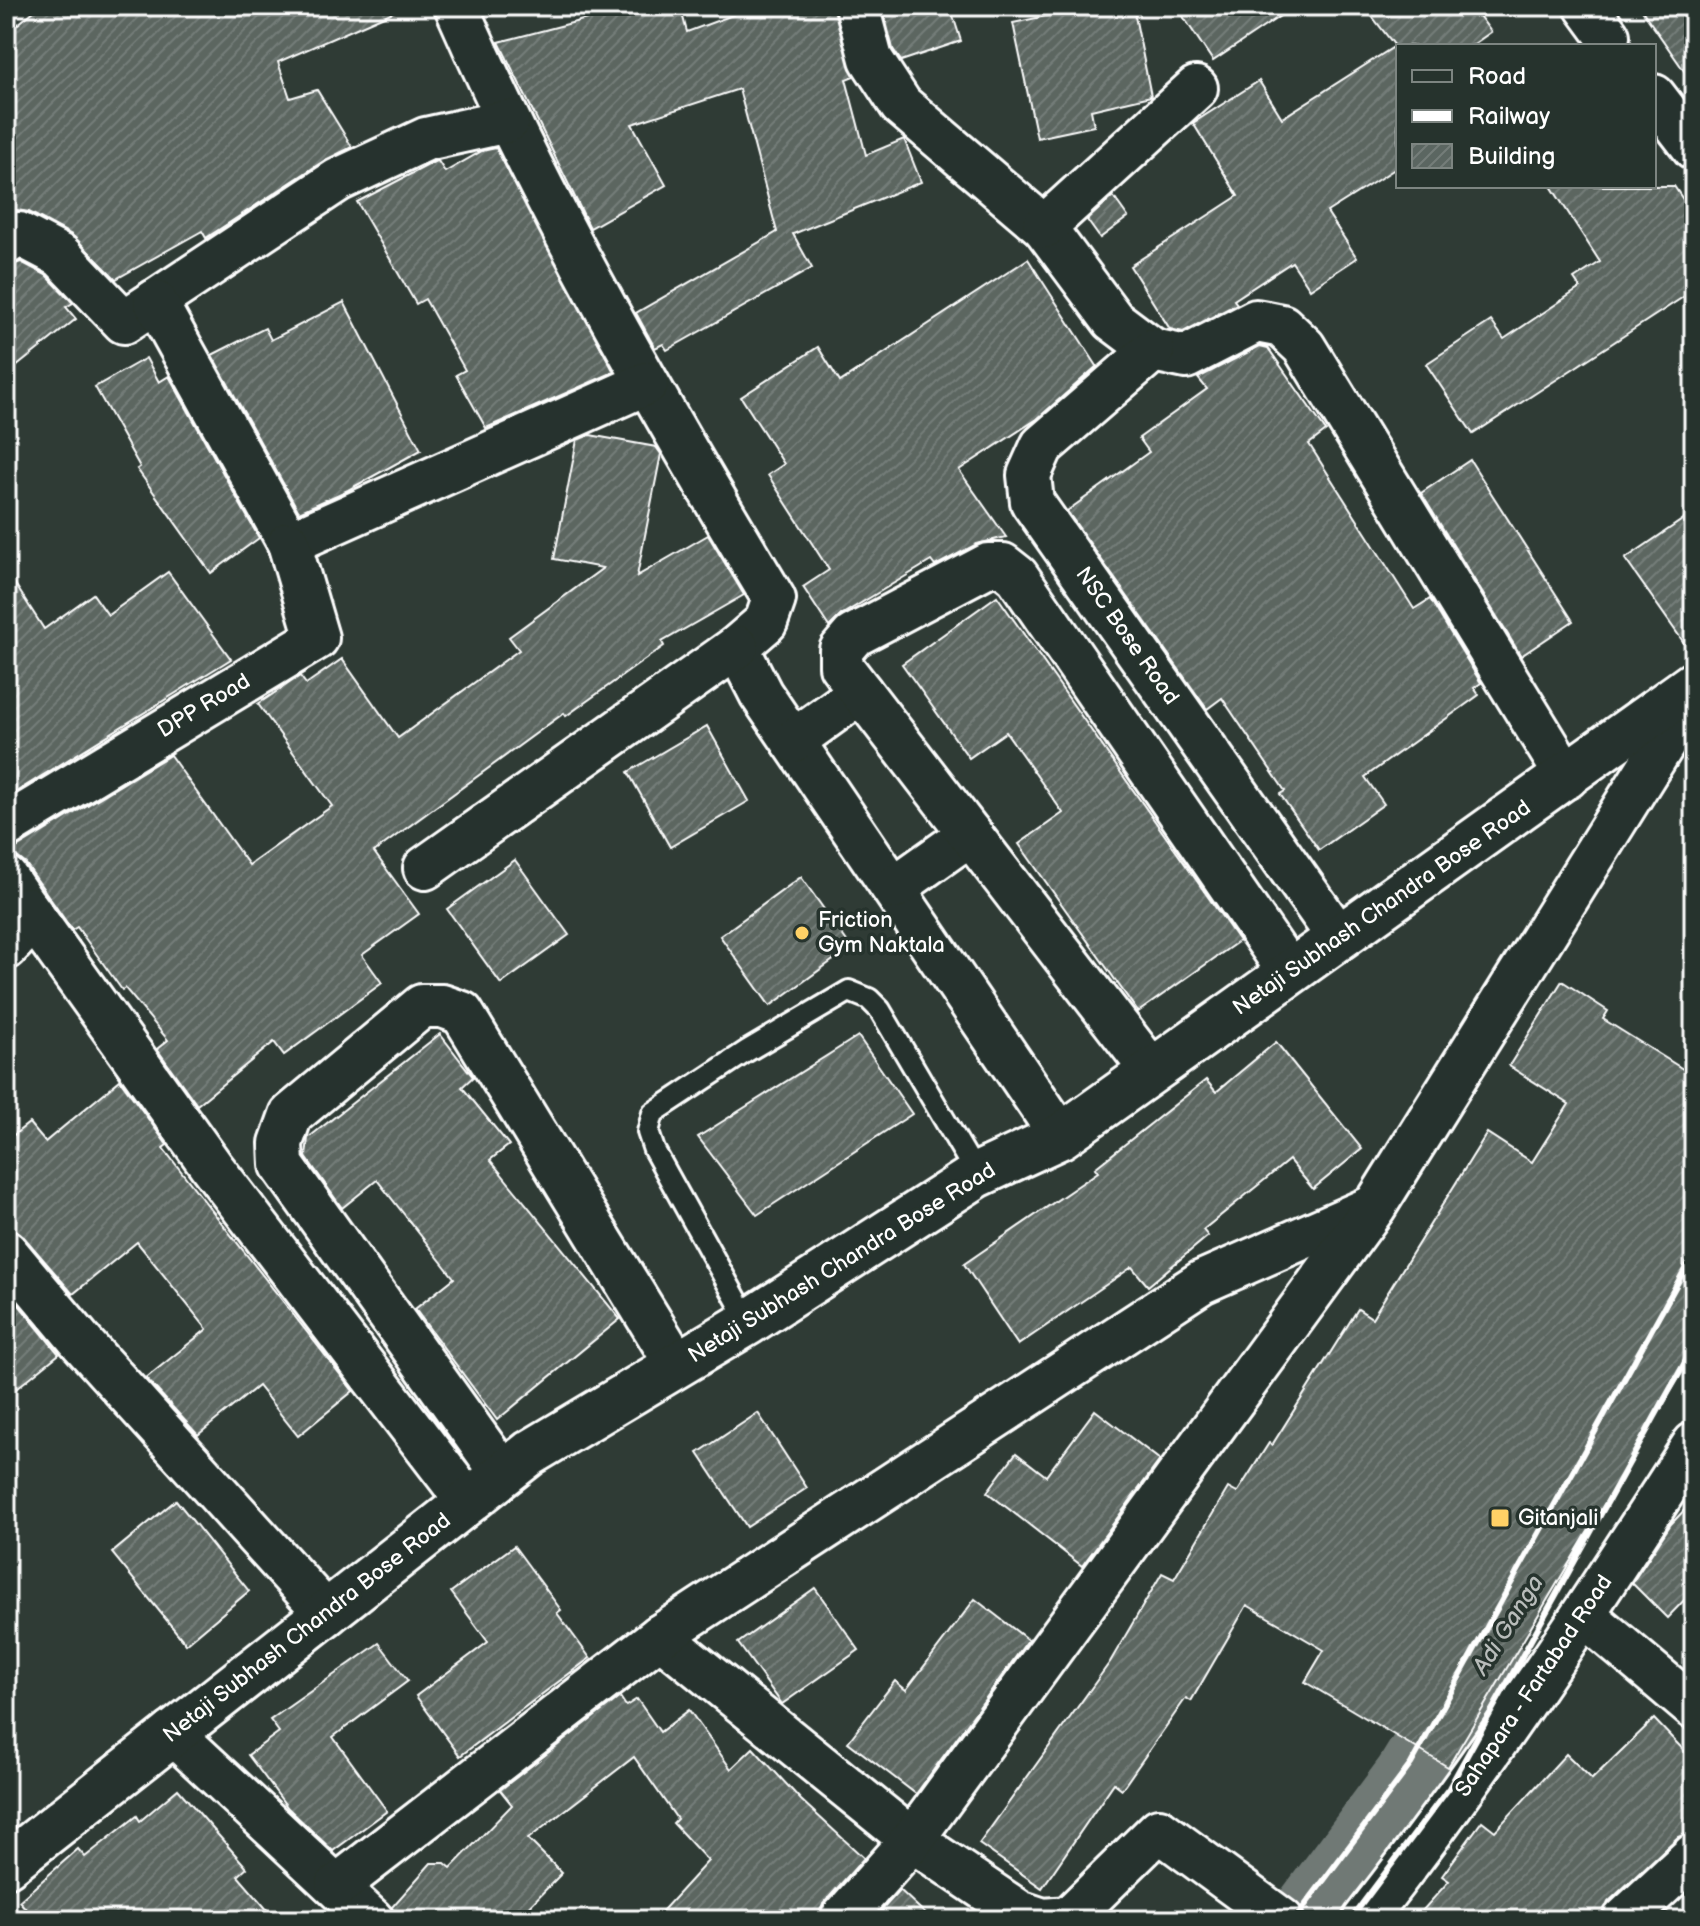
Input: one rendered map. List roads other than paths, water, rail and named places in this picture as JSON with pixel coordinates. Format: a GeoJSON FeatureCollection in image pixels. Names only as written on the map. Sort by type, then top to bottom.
{"type":"FeatureCollection","features":[{"type":"Feature","properties":{"kind":"main road","name":"Netaji Subhash Chandra Bose Road"},"geometry":{"type":"LineString","coordinates":[[6,1865],[530,1453],[749,1322],[977,1175],[1061,1136],[1694,684]]}},
{"type":"Feature","properties":{"kind":"street"},"geometry":{"type":"LineString","coordinates":[[425,868],[737,647],[766,622],[774,599],[647,383],[508,121],[456,6]]}},
{"type":"Feature","properties":{"kind":"street"},"geometry":{"type":"LineString","coordinates":[[857,6],[871,59],[901,105],[1044,227],[1113,320],[1153,350],[1186,357],[1256,321],[1282,326],[1304,347],[1567,777]]}},
{"type":"Feature","properties":{"kind":"street"},"geometry":{"type":"LineString","coordinates":[[1044,227],[1196,88]]}},
{"type":"Feature","properties":{"kind":"street"},"geometry":{"type":"LineString","coordinates":[[1656,99],[1694,148]]}},
{"type":"Feature","properties":{"kind":"street"},"geometry":{"type":"LineString","coordinates":[[6,243],[19,234],[61,256],[124,322],[338,180],[426,139],[508,121]]}},
{"type":"Feature","properties":{"kind":"street"},"geometry":{"type":"LineString","coordinates":[[155,301],[289,543],[647,383]]}},
{"type":"Feature","properties":{"kind":"street","name":"NSC Bose Road"},"geometry":{"type":"LineString","coordinates":[[1153,350],[1042,446],[1029,475],[1032,502],[1339,938]]}},
{"type":"Feature","properties":{"kind":"street","name":"DPP Road"},"geometry":{"type":"LineString","coordinates":[[6,826],[317,638],[289,543]]}},
{"type":"Feature","properties":{"kind":"street"},"geometry":{"type":"LineString","coordinates":[[1152,1071],[841,666],[841,650],[853,636],[988,565],[1003,565],[1017,576],[1290,973]]}},
{"type":"Feature","properties":{"kind":"street"},"geometry":{"type":"LineString","coordinates":[[737,647],[761,694],[1061,1136]]}},
{"type":"Feature","properties":{"kind":"street"},"geometry":{"type":"LineString","coordinates":[[793,741],[861,692]]}},
{"type":"Feature","properties":{"kind":"street"},"geometry":{"type":"LineString","coordinates":[[841,1920],[912,1840],[1375,1206],[1694,695]]}},
{"type":"Feature","properties":{"kind":"street"},"geometry":{"type":"LineString","coordinates":[[894,888],[970,834]]}},
{"type":"Feature","properties":{"kind":"street"},"geometry":{"type":"LineString","coordinates":[[6,948],[34,919],[16,893]]}},
{"type":"Feature","properties":{"kind":"street"},"geometry":{"type":"LineString","coordinates":[[16,893],[212,1167],[468,1502]]}},
{"type":"Feature","properties":{"kind":"street"},"geometry":{"type":"LineString","coordinates":[[503,1474],[282,1165],[281,1143],[291,1115],[422,1006],[442,1006],[462,1013],[677,1365]]}},
{"type":"Feature","properties":{"kind":"street"},"geometry":{"type":"LineString","coordinates":[[337,1886],[660,1636],[1202,1282],[1375,1206]]}},
{"type":"Feature","properties":{"kind":"street"},"geometry":{"type":"LineString","coordinates":[[6,1252],[83,1344],[327,1614]]}},
{"type":"Feature","properties":{"kind":"street","name":"Sahapara - Fartabad Road"},"geometry":{"type":"LineString","coordinates":[[1364,1920],[1434,1831],[1584,1615],[1694,1444]]}},
{"type":"Feature","properties":{"kind":"street"},"geometry":{"type":"LineString","coordinates":[[1584,1615],[1694,1708]]}},
{"type":"Feature","properties":{"kind":"street"},"geometry":{"type":"LineString","coordinates":[[660,1636],[912,1840],[1019,1912],[1043,1920],[1069,1918],[1159,1830],[1282,1920]]}},
{"type":"Feature","properties":{"kind":"street"},"geometry":{"type":"LineString","coordinates":[[172,1733],[372,1920]]}},
{"type":"Feature","properties":{"kind":"street"},"geometry":{"type":"LineString","coordinates":[[1624,1920],[1694,1855]]}},
{"type":"Feature","properties":{"kind":"lane"},"geometry":{"type":"LineString","coordinates":[[749,1322],[654,1150],[648,1132],[653,1113],[747,1051],[849,991],[869,999],[880,1010],[977,1175]]}},
{"type":"Feature","properties":{"kind":"waterway","name":"Adi Ganga"},"geometry":{"type":"LineString","coordinates":[[1309,1920],[1413,1780],[1485,1663]]}},
{"type":"Feature","properties":{"kind":"railway"},"geometry":{"type":"LineString","coordinates":[[1294,1920],[1411,1764],[1694,1253]]}},
{"type":"Feature","properties":{"kind":"railway"},"geometry":{"type":"LineString","coordinates":[[1350,1920],[1449,1788],[1694,1346]]}},
{"type":"Feature","properties":{"kind":"place","name":"Friction Gym Naktala"},"geometry":{"type":"Point","coordinates":[802,933]}},
{"type":"Feature","properties":{"kind":"place","name":"Gitanjali"},"geometry":{"type":"Point","coordinates":[1500,1518]}}]}
